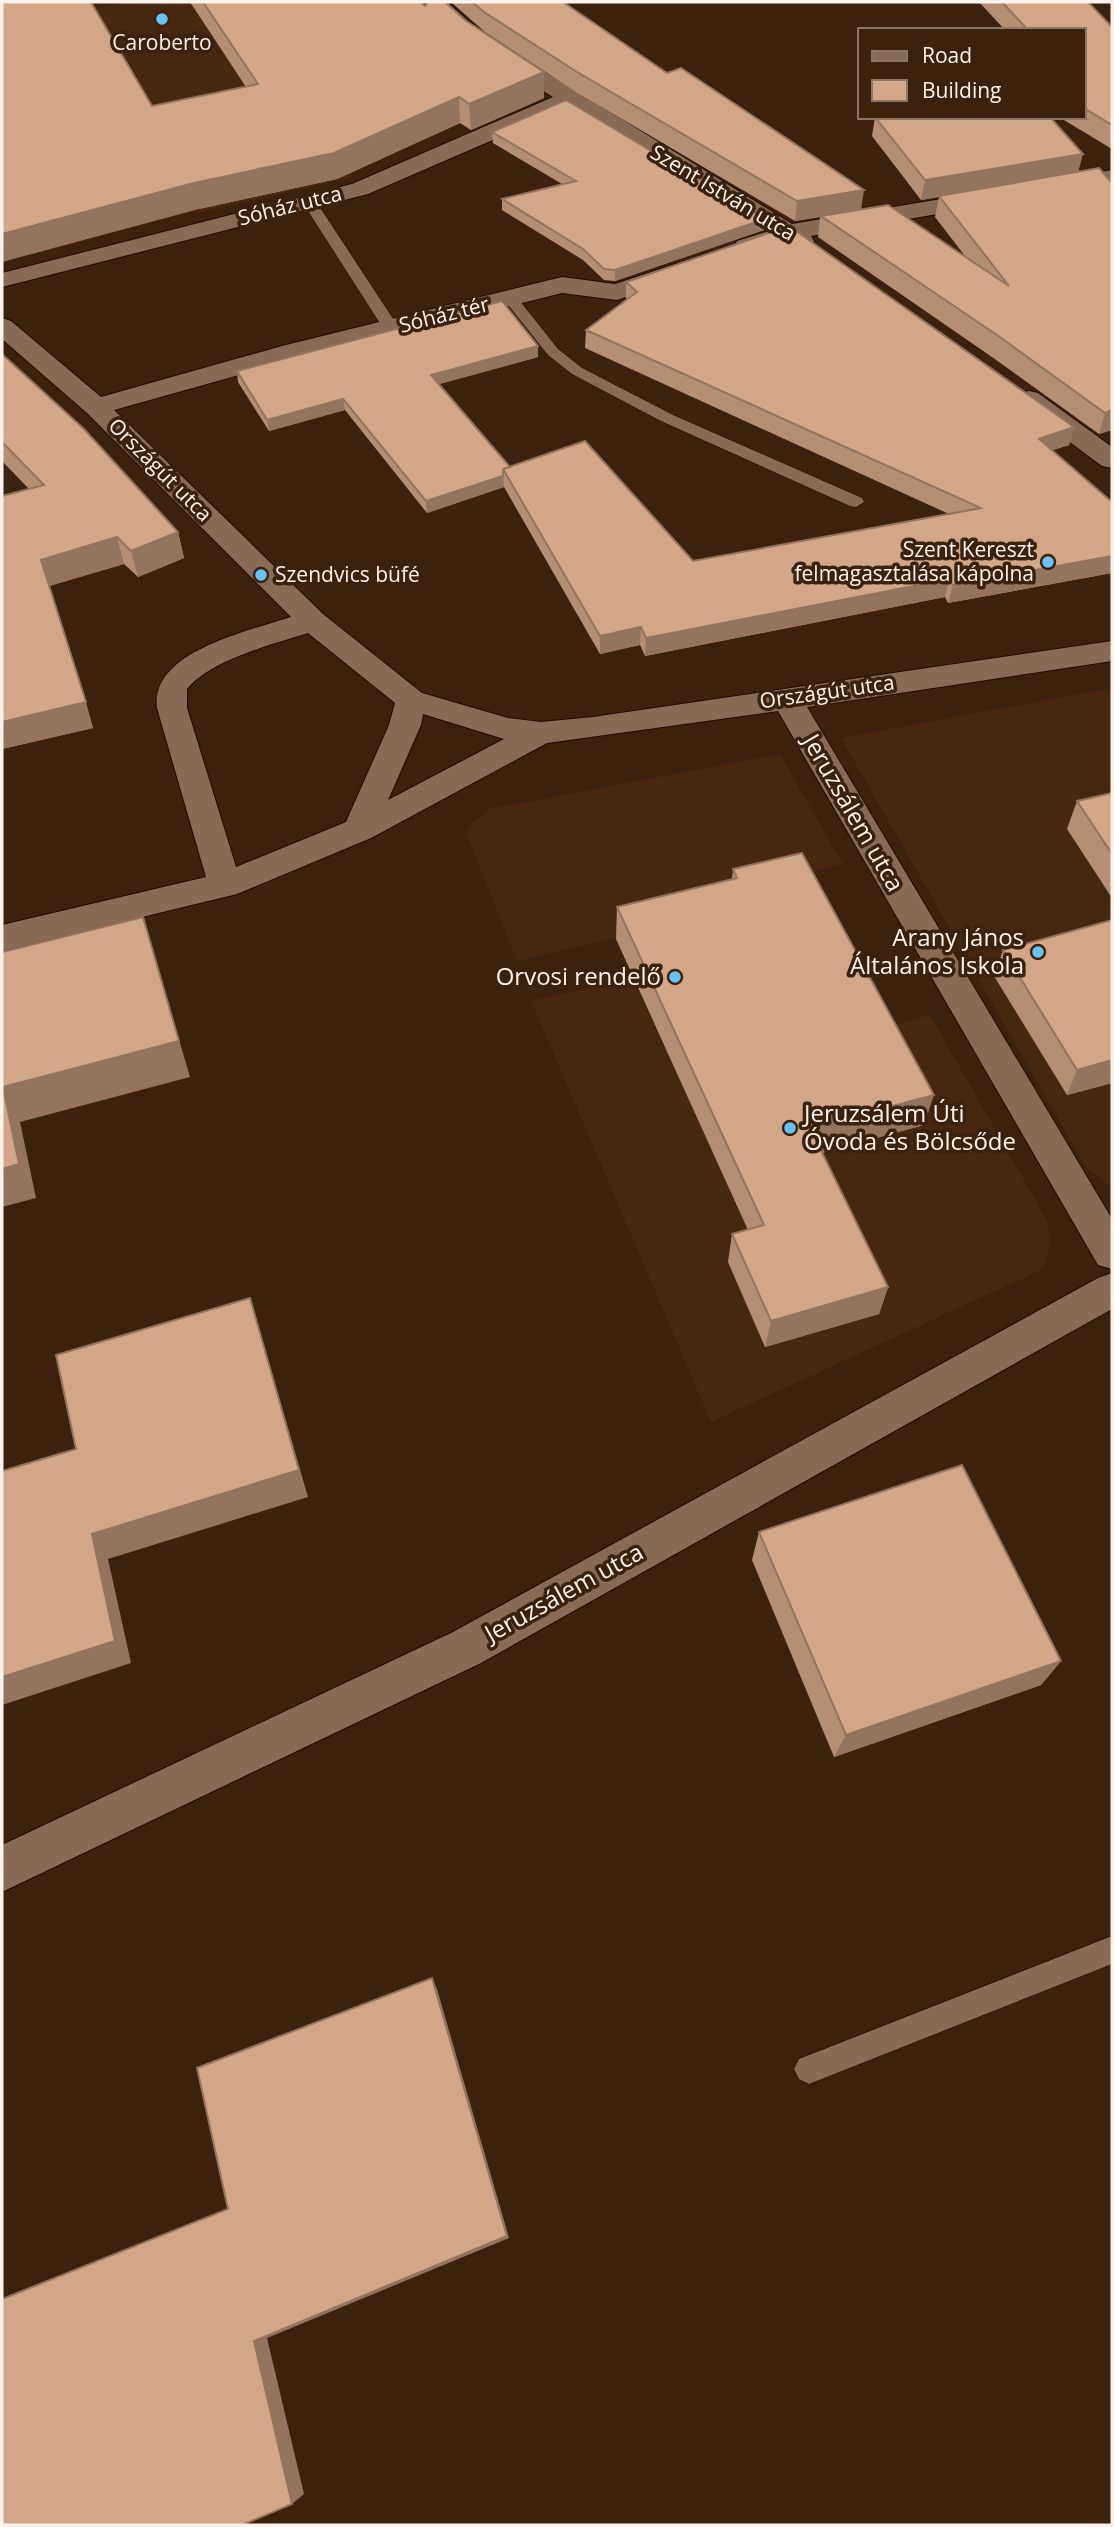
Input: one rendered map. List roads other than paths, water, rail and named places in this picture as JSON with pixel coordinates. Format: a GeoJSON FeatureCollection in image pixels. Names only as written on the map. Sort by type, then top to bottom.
{"type":"FeatureCollection","features":[{"type":"Feature","properties":{"kind":"street","name":"Szent István utca"},"geometry":{"type":"LineString","coordinates":[[435,2],[475,39],[567,99],[790,232],[824,256]]}},
{"type":"Feature","properties":{"kind":"street","name":"Sóház utca"},"geometry":{"type":"LineString","coordinates":[[2,280],[360,189],[567,99]]}},
{"type":"Feature","properties":{"kind":"street"},"geometry":{"type":"LineString","coordinates":[[718,256],[790,232],[1112,177]]}},
{"type":"Feature","properties":{"kind":"street","name":"Sóház tér"},"geometry":{"type":"LineString","coordinates":[[96,407],[291,352],[562,285],[617,292],[693,265]]}},
{"type":"Feature","properties":{"kind":"street","name":"Országút utca"},"geometry":{"type":"LineString","coordinates":[[2,326],[96,407],[312,621],[411,700],[507,729],[541,733],[593,728],[1112,651]]}},
{"type":"Feature","properties":{"kind":"street"},"geometry":{"type":"LineString","coordinates":[[1013,387],[1110,456]]}},
{"type":"Feature","properties":{"kind":"street"},"geometry":{"type":"LineString","coordinates":[[225,885],[172,708],[170,693],[175,682],[196,664],[312,621]]}},
{"type":"Feature","properties":{"kind":"street","name":"Jeruzsálem utca"},"geometry":{"type":"LineString","coordinates":[[786,698],[1112,1253]]}},
{"type":"Feature","properties":{"kind":"street"},"geometry":{"type":"LineString","coordinates":[[359,830],[405,725],[411,700]]}},
{"type":"Feature","properties":{"kind":"street","name":"Országút utca"},"geometry":{"type":"LineString","coordinates":[[2,938],[225,885],[359,830],[541,733]]}},
{"type":"Feature","properties":{"kind":"street","name":"Jeruzsálem utca"},"geometry":{"type":"LineString","coordinates":[[2,1869],[466,1648],[1112,1290]]}},
{"type":"Feature","properties":{"kind":"lane"},"geometry":{"type":"LineString","coordinates":[[310,203],[391,328]]}},
{"type":"Feature","properties":{"kind":"lane"},"geometry":{"type":"LineString","coordinates":[[510,298],[553,352],[578,371],[667,418],[856,502]]}},
{"type":"Feature","properties":{"kind":"lane"},"geometry":{"type":"LineString","coordinates":[[808,2069],[1112,1950]]}},
{"type":"Feature","properties":{"kind":"place","name":"Caroberto"},"geometry":{"type":"Point","coordinates":[162,19]}},
{"type":"Feature","properties":{"kind":"place","name":"Szent Kereszt felmagasztalása kápolna"},"geometry":{"type":"Point","coordinates":[1048,562]}},
{"type":"Feature","properties":{"kind":"place","name":"Szendvics büfé"},"geometry":{"type":"Point","coordinates":[261,575]}},
{"type":"Feature","properties":{"kind":"place","name":"Arany János Általános Iskola"},"geometry":{"type":"Point","coordinates":[1038,952]}},
{"type":"Feature","properties":{"kind":"place","name":"Orvosi rendelő"},"geometry":{"type":"Point","coordinates":[675,977]}},
{"type":"Feature","properties":{"kind":"place","name":"Jeruzsálem Úti Óvoda és Bölcsőde"},"geometry":{"type":"Point","coordinates":[790,1128]}}]}
